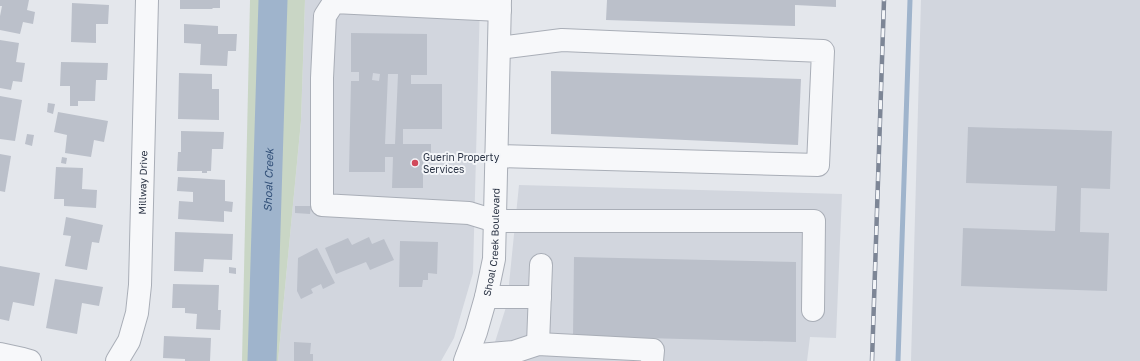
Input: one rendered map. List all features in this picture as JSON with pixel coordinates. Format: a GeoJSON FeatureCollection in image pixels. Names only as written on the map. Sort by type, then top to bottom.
{"type":"FeatureCollection","features":[{"type":"Feature","properties":{"kind":"street","name":"Millway Drive"},"geometry":{"type":"LineString","coordinates":[[117,361],[129,341],[137,313],[140,285],[147,0]]}},
{"type":"Feature","properties":{"kind":"street"},"geometry":{"type":"LineString","coordinates":[[500,5],[334,2],[325,16],[322,78],[322,206],[470,213],[495,221],[814,221],[813,310]]}},
{"type":"Feature","properties":{"kind":"street","name":"Shoal Creek Boulevard"},"geometry":{"type":"LineString","coordinates":[[466,359],[476,332],[486,297],[494,259],[500,5]]}},
{"type":"Feature","properties":{"kind":"street"},"geometry":{"type":"LineString","coordinates":[[496,156],[818,165],[823,51],[562,40],[499,48]]}},
{"type":"Feature","properties":{"kind":"street"},"geometry":{"type":"LineString","coordinates":[[538,344],[541,265]]}},
{"type":"Feature","properties":{"kind":"street"},"geometry":{"type":"LineString","coordinates":[[486,297],[540,297]]}},
{"type":"Feature","properties":{"kind":"street"},"geometry":{"type":"LineString","coordinates":[[466,359],[512,356],[538,344],[653,350],[652,361]]}},
{"type":"Feature","properties":{"kind":"street"},"geometry":{"type":"LineString","coordinates":[[0,354],[30,361]]}},
{"type":"Feature","properties":{"kind":"shaded area"},"geometry":{"type":"Polygon","coordinates":[[[305,0],[480,0],[473,273],[454,338],[441,361],[278,361],[301,121],[305,0]]]}},
{"type":"Feature","properties":{"kind":"shaded area"},"geometry":{"type":"Polygon","coordinates":[[[921,0],[1140,0],[1140,361],[911,361],[921,0]]]}},
{"type":"Feature","properties":{"kind":"shaded area"},"geometry":{"type":"Polygon","coordinates":[[[519,185],[842,194],[836,338],[810,337],[807,361],[489,361],[507,304],[519,185]]]}},
{"type":"Feature","properties":{"kind":"green space"},"geometry":{"type":"Polygon","coordinates":[[[250,0],[305,0],[301,121],[278,361],[242,361],[250,0]]]}},
{"type":"Feature","properties":{"kind":"building"},"geometry":{"type":"Polygon","coordinates":[[[0,0],[29,0],[27,10],[35,12],[33,24],[23,22],[20,34],[0,30],[2,6],[0,6],[0,0]]]}},
{"type":"Feature","properties":{"kind":"building"},"geometry":{"type":"Polygon","coordinates":[[[180,0],[220,0],[220,8],[180,9],[180,0]]]}},
{"type":"Feature","properties":{"kind":"building"},"geometry":{"type":"Polygon","coordinates":[[[607,0],[836,0],[836,7],[795,5],[795,26],[606,20],[607,0]]]}},
{"type":"Feature","properties":{"kind":"building"},"geometry":{"type":"Polygon","coordinates":[[[72,3],[109,5],[108,24],[96,24],[96,43],[71,42],[72,3]]]}},
{"type":"Feature","properties":{"kind":"building"},"geometry":{"type":"Polygon","coordinates":[[[184,24],[218,26],[218,34],[237,34],[236,51],[228,51],[227,66],[200,65],[201,44],[184,43],[184,24]]]}},
{"type":"Feature","properties":{"kind":"building"},"geometry":{"type":"Polygon","coordinates":[[[351,33],[427,34],[427,75],[411,75],[411,84],[442,84],[442,129],[403,129],[403,144],[431,144],[431,158],[423,158],[423,188],[392,188],[393,157],[385,157],[385,172],[349,172],[351,81],[359,81],[359,72],[351,72],[351,33]],[[373,73],[372,80],[379,81],[380,74],[373,73]],[[388,74],[385,144],[395,144],[398,74],[388,74]]]}},
{"type":"Feature","properties":{"kind":"building"},"geometry":{"type":"Polygon","coordinates":[[[0,40],[19,43],[16,62],[25,63],[22,82],[13,81],[11,90],[0,88],[0,40]]]}},
{"type":"Feature","properties":{"kind":"building"},"geometry":{"type":"Polygon","coordinates":[[[61,62],[108,63],[107,80],[96,80],[95,101],[78,101],[78,106],[70,106],[70,86],[60,86],[61,62]]]}},
{"type":"Feature","properties":{"kind":"building"},"geometry":{"type":"Polygon","coordinates":[[[551,71],[801,79],[798,145],[551,134],[551,71]]]}},
{"type":"Feature","properties":{"kind":"building"},"geometry":{"type":"Polygon","coordinates":[[[179,73],[212,74],[212,89],[219,89],[219,120],[178,119],[179,73]]]}},
{"type":"Feature","properties":{"kind":"building"},"geometry":{"type":"Polygon","coordinates":[[[0,96],[22,100],[15,141],[0,139],[0,96]]]}},
{"type":"Feature","properties":{"kind":"building"},"geometry":{"type":"Polygon","coordinates":[[[48,103],[55,104],[53,114],[47,112],[48,103]]]}},
{"type":"Feature","properties":{"kind":"building"},"geometry":{"type":"Polygon","coordinates":[[[58,112],[108,121],[104,142],[94,140],[91,157],[65,153],[67,135],[54,132],[58,112]]]}},
{"type":"Feature","properties":{"kind":"building"},"geometry":{"type":"Polygon","coordinates":[[[968,127],[1112,131],[1110,189],[1081,188],[1080,232],[1109,233],[1107,291],[961,286],[963,228],[1055,231],[1057,186],[966,183],[968,127]]]}},
{"type":"Feature","properties":{"kind":"building"},"geometry":{"type":"Polygon","coordinates":[[[181,131],[224,132],[223,149],[212,149],[211,171],[202,173],[202,171],[177,171],[178,152],[181,152],[181,131]]]}},
{"type":"Feature","properties":{"kind":"building"},"geometry":{"type":"Polygon","coordinates":[[[27,134],[34,135],[32,146],[25,144],[27,134]]]}},
{"type":"Feature","properties":{"kind":"building"},"geometry":{"type":"Polygon","coordinates":[[[0,154],[11,156],[5,192],[0,191],[0,154]]]}},
{"type":"Feature","properties":{"kind":"building"},"geometry":{"type":"Polygon","coordinates":[[[62,157],[67,158],[66,164],[61,163],[62,157]]]}},
{"type":"Feature","properties":{"kind":"building"},"geometry":{"type":"Polygon","coordinates":[[[56,167],[83,168],[82,189],[97,190],[96,208],[64,206],[64,199],[54,199],[56,167]]]}},
{"type":"Feature","properties":{"kind":"building"},"geometry":{"type":"Polygon","coordinates":[[[178,177],[225,180],[225,201],[233,202],[232,212],[224,211],[224,222],[178,219],[179,201],[193,202],[193,192],[177,191],[178,177]]]}},
{"type":"Feature","properties":{"kind":"building"},"geometry":{"type":"Polygon","coordinates":[[[295,206],[311,206],[310,214],[295,213],[295,206]]]}},
{"type":"Feature","properties":{"kind":"building"},"geometry":{"type":"Polygon","coordinates":[[[66,217],[103,225],[99,243],[92,242],[87,270],[65,266],[71,236],[63,235],[66,217]]]}},
{"type":"Feature","properties":{"kind":"building"},"geometry":{"type":"Polygon","coordinates":[[[175,232],[233,234],[232,260],[204,259],[203,272],[174,271],[175,232]]]}},
{"type":"Feature","properties":{"kind":"building"},"geometry":{"type":"Polygon","coordinates":[[[369,237],[372,244],[384,239],[394,260],[370,270],[366,262],[336,274],[325,248],[348,238],[352,245],[369,237]]]}},
{"type":"Feature","properties":{"kind":"building"},"geometry":{"type":"Polygon","coordinates":[[[400,241],[438,242],[437,274],[428,273],[428,280],[423,280],[422,287],[399,287],[400,241]]]}},
{"type":"Feature","properties":{"kind":"building"},"geometry":{"type":"Polygon","coordinates":[[[317,248],[335,283],[323,289],[321,284],[311,289],[313,293],[301,299],[297,291],[298,258],[317,248]]]}},
{"type":"Feature","properties":{"kind":"building"},"geometry":{"type":"Polygon","coordinates":[[[574,257],[796,262],[796,342],[573,336],[574,257]]]}},
{"type":"Feature","properties":{"kind":"building"},"geometry":{"type":"Polygon","coordinates":[[[0,266],[40,273],[34,306],[13,302],[9,321],[0,319],[0,266]]]}},
{"type":"Feature","properties":{"kind":"building"},"geometry":{"type":"Polygon","coordinates":[[[229,267],[236,268],[236,274],[229,273],[229,267]]]}},
{"type":"Feature","properties":{"kind":"building"},"geometry":{"type":"Polygon","coordinates":[[[55,279],[103,287],[99,306],[82,303],[77,334],[46,328],[55,279]]]}},
{"type":"Feature","properties":{"kind":"building"},"geometry":{"type":"Polygon","coordinates":[[[173,284],[219,285],[218,310],[221,310],[220,330],[196,329],[197,314],[185,313],[185,308],[172,308],[173,284]]]}},
{"type":"Feature","properties":{"kind":"building"},"geometry":{"type":"Polygon","coordinates":[[[164,336],[211,338],[210,361],[185,361],[185,359],[163,358],[164,336]]]}},
{"type":"Feature","properties":{"kind":"building"},"geometry":{"type":"Polygon","coordinates":[[[294,342],[311,343],[310,354],[313,354],[313,361],[294,361],[294,342]]]}},
{"type":"Feature","properties":{"kind":"waterway","name":"Shoal Creek"},"geometry":{"type":"LineString","coordinates":[[262,361],[273,0]]}},
{"type":"Feature","properties":{"kind":"waterway"},"geometry":{"type":"LineString","coordinates":[[898,361],[910,0]]}},
{"type":"Feature","properties":{"kind":"railway"},"geometry":{"type":"LineString","coordinates":[[872,361],[884,0]]}},
{"type":"Feature","properties":{"kind":"place","name":"Guerin Property Services"},"geometry":{"type":"Point","coordinates":[415,163]}}]}
